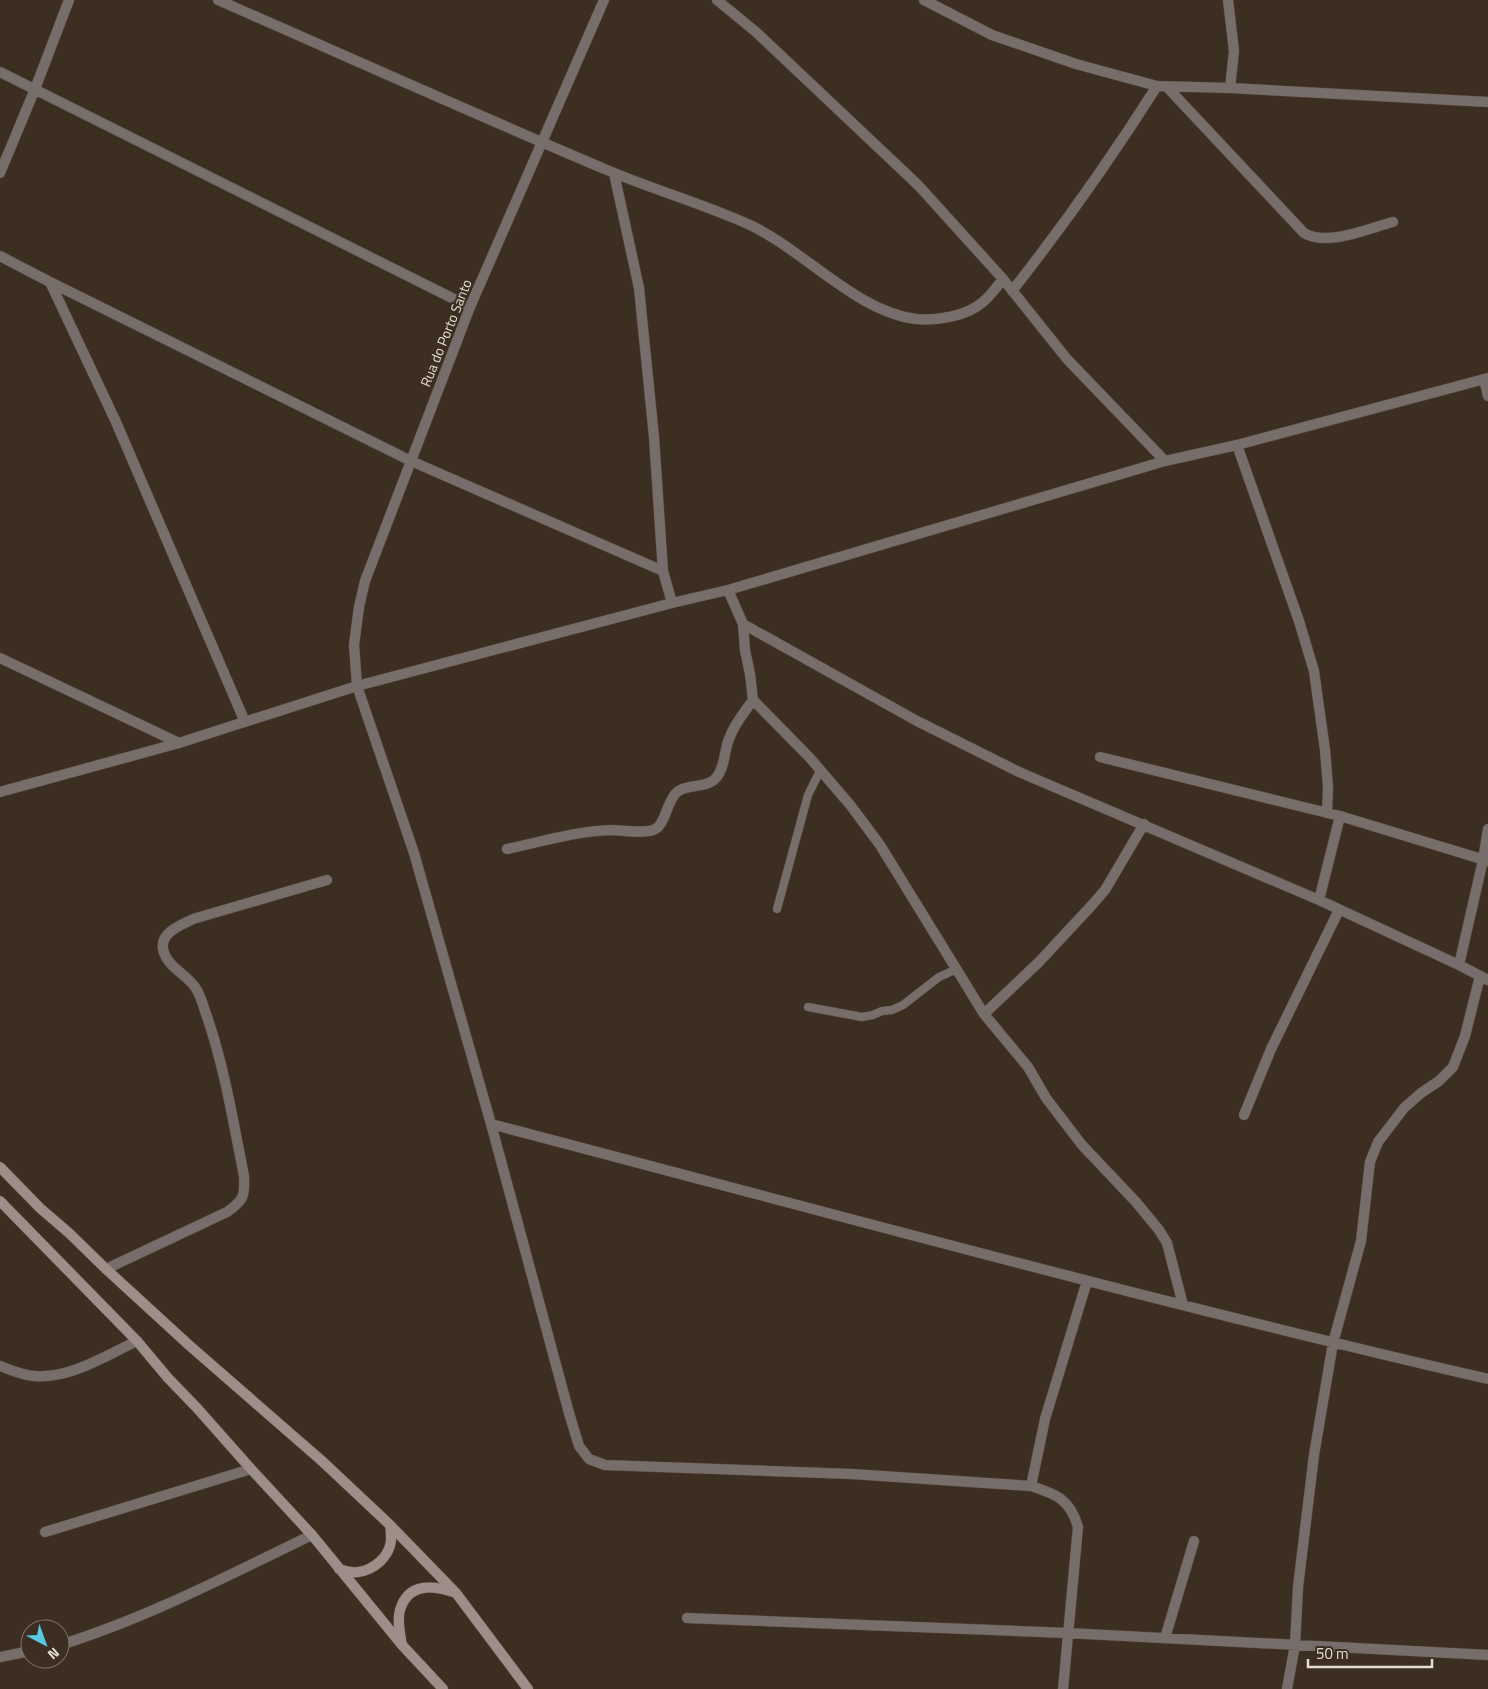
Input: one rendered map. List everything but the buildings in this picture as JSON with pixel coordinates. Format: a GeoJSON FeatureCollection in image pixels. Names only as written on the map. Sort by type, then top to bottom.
{"type":"FeatureCollection","features":[{"type":"Feature","properties":{"kind":"main road"},"geometry":{"type":"LineString","coordinates":[[0,1167],[40,1208],[69,1233],[106,1270],[322,1461],[390,1525],[456,1593],[528,1689]]}},
{"type":"Feature","properties":{"kind":"main road"},"geometry":{"type":"LineString","coordinates":[[0,1201],[137,1341],[312,1535],[402,1645],[443,1689]]}},
{"type":"Feature","properties":{"kind":"main road"},"geometry":{"type":"LineString","coordinates":[[339,1569],[357,1573],[374,1567],[388,1552],[391,1541],[390,1525]]}},
{"type":"Feature","properties":{"kind":"main road"},"geometry":{"type":"LineString","coordinates":[[402,1645],[399,1610],[412,1592],[420,1588],[437,1587],[456,1593]]}},
{"type":"Feature","properties":{"kind":"street"},"geometry":{"type":"LineString","coordinates":[[0,173],[69,0]]}},
{"type":"Feature","properties":{"kind":"street"},"geometry":{"type":"LineString","coordinates":[[218,0],[614,173],[752,226],[786,245],[859,298],[897,314],[916,319],[934,319],[966,312],[983,302],[1003,279]]}},
{"type":"Feature","properties":{"kind":"street","name":"Rua do Porto Santo"},"geometry":{"type":"LineString","coordinates":[[604,0],[470,307],[366,581],[359,607],[354,645],[357,686],[414,853],[491,1124],[569,1413],[580,1446],[589,1459],[605,1465],[627,1467],[852,1474],[1031,1486]]}},
{"type":"Feature","properties":{"kind":"street"},"geometry":{"type":"LineString","coordinates":[[717,0],[756,32],[918,185],[1003,279],[1067,359],[1165,461]]}},
{"type":"Feature","properties":{"kind":"street"},"geometry":{"type":"LineString","coordinates":[[924,0],[992,35],[1076,64],[1162,86],[1488,102]]}},
{"type":"Feature","properties":{"kind":"street"},"geometry":{"type":"LineString","coordinates":[[1228,0],[1234,51],[1230,88]]}},
{"type":"Feature","properties":{"kind":"street"},"geometry":{"type":"LineString","coordinates":[[0,72],[470,307]]}},
{"type":"Feature","properties":{"kind":"street"},"geometry":{"type":"LineString","coordinates":[[1012,291],[1060,230],[1162,86]]}},
{"type":"Feature","properties":{"kind":"street"},"geometry":{"type":"LineString","coordinates":[[1162,86],[1297,225],[1310,236],[1332,238],[1393,222]]}},
{"type":"Feature","properties":{"kind":"street"},"geometry":{"type":"LineString","coordinates":[[614,173],[639,288],[654,437],[663,572],[672,603]]}},
{"type":"Feature","properties":{"kind":"street"},"geometry":{"type":"LineString","coordinates":[[0,256],[411,461],[663,572]]}},
{"type":"Feature","properties":{"kind":"street"},"geometry":{"type":"LineString","coordinates":[[50,282],[116,422],[245,722]]}},
{"type":"Feature","properties":{"kind":"street"},"geometry":{"type":"LineString","coordinates":[[0,792],[179,743],[357,686],[728,590],[1165,461],[1237,445],[1486,379],[1488,396]]}},
{"type":"Feature","properties":{"kind":"street"},"geometry":{"type":"LineString","coordinates":[[1237,445],[1299,621],[1314,671],[1325,750],[1328,787],[1327,813]]}},
{"type":"Feature","properties":{"kind":"street"},"geometry":{"type":"LineString","coordinates":[[728,590],[743,624],[753,700],[810,758],[851,806],[880,845],[984,1014],[1028,1067],[1046,1098],[1072,1133],[1136,1202],[1159,1230],[1167,1243],[1182,1305]]}},
{"type":"Feature","properties":{"kind":"street"},"geometry":{"type":"LineString","coordinates":[[743,624],[917,721],[1019,772],[1319,900],[1484,978],[1465,1036],[1452,1067],[1439,1081],[1404,1108],[1378,1142],[1370,1162],[1361,1241],[1333,1343],[1314,1455],[1306,1512],[1295,1645],[1287,1689]]}},
{"type":"Feature","properties":{"kind":"street"},"geometry":{"type":"LineString","coordinates":[[0,658],[179,743]]}},
{"type":"Feature","properties":{"kind":"street"},"geometry":{"type":"LineString","coordinates":[[507,849],[583,833],[615,830],[647,831],[656,829],[662,822],[671,800],[677,792],[688,787],[708,784],[715,779],[720,772],[735,725],[753,700]]}},
{"type":"Feature","properties":{"kind":"street"},"geometry":{"type":"LineString","coordinates":[[1100,757],[1340,816],[1485,860]]}},
{"type":"Feature","properties":{"kind":"street"},"geometry":{"type":"LineString","coordinates":[[1319,900],[1340,816]]}},
{"type":"Feature","properties":{"kind":"street"},"geometry":{"type":"LineString","coordinates":[[984,1014],[1039,962],[1105,890],[1144,824]]}},
{"type":"Feature","properties":{"kind":"street"},"geometry":{"type":"LineString","coordinates":[[1459,965],[1485,860],[1488,829]]}},
{"type":"Feature","properties":{"kind":"street"},"geometry":{"type":"LineString","coordinates":[[106,1270],[227,1212],[237,1206],[245,1193],[244,1176],[220,1058],[195,986],[166,958],[163,948],[164,938],[174,929],[193,919],[327,880]]}},
{"type":"Feature","properties":{"kind":"street"},"geometry":{"type":"LineString","coordinates":[[1244,1115],[1271,1049],[1339,910]]}},
{"type":"Feature","properties":{"kind":"street"},"geometry":{"type":"LineString","coordinates":[[491,1124],[1182,1305],[1488,1379]]}},
{"type":"Feature","properties":{"kind":"street"},"geometry":{"type":"LineString","coordinates":[[1063,1689],[1078,1526],[1074,1513],[1066,1502],[1052,1492],[1031,1486],[1045,1419],[1087,1280]]}},
{"type":"Feature","properties":{"kind":"street"},"geometry":{"type":"LineString","coordinates":[[0,1366],[34,1376],[54,1375],[80,1368],[137,1341]]}},
{"type":"Feature","properties":{"kind":"street"},"geometry":{"type":"LineString","coordinates":[[45,1532],[251,1469]]}},
{"type":"Feature","properties":{"kind":"street"},"geometry":{"type":"LineString","coordinates":[[70,1642],[103,1632],[193,1592],[312,1535]]}},
{"type":"Feature","properties":{"kind":"street"},"geometry":{"type":"LineString","coordinates":[[1165,1638],[1194,1540]]}},
{"type":"Feature","properties":{"kind":"street"},"geometry":{"type":"LineString","coordinates":[[687,1618],[1067,1633],[1488,1655]]}},
{"type":"Feature","properties":{"kind":"street"},"geometry":{"type":"LineString","coordinates":[[0,1657],[20,1653]]}},
{"type":"Feature","properties":{"kind":"lane"},"geometry":{"type":"LineString","coordinates":[[777,909],[808,795],[820,771]]}},
{"type":"Feature","properties":{"kind":"lane"},"geometry":{"type":"LineString","coordinates":[[808,1008],[862,1017],[873,1015],[903,1005],[938,977],[957,969]]}}]}
